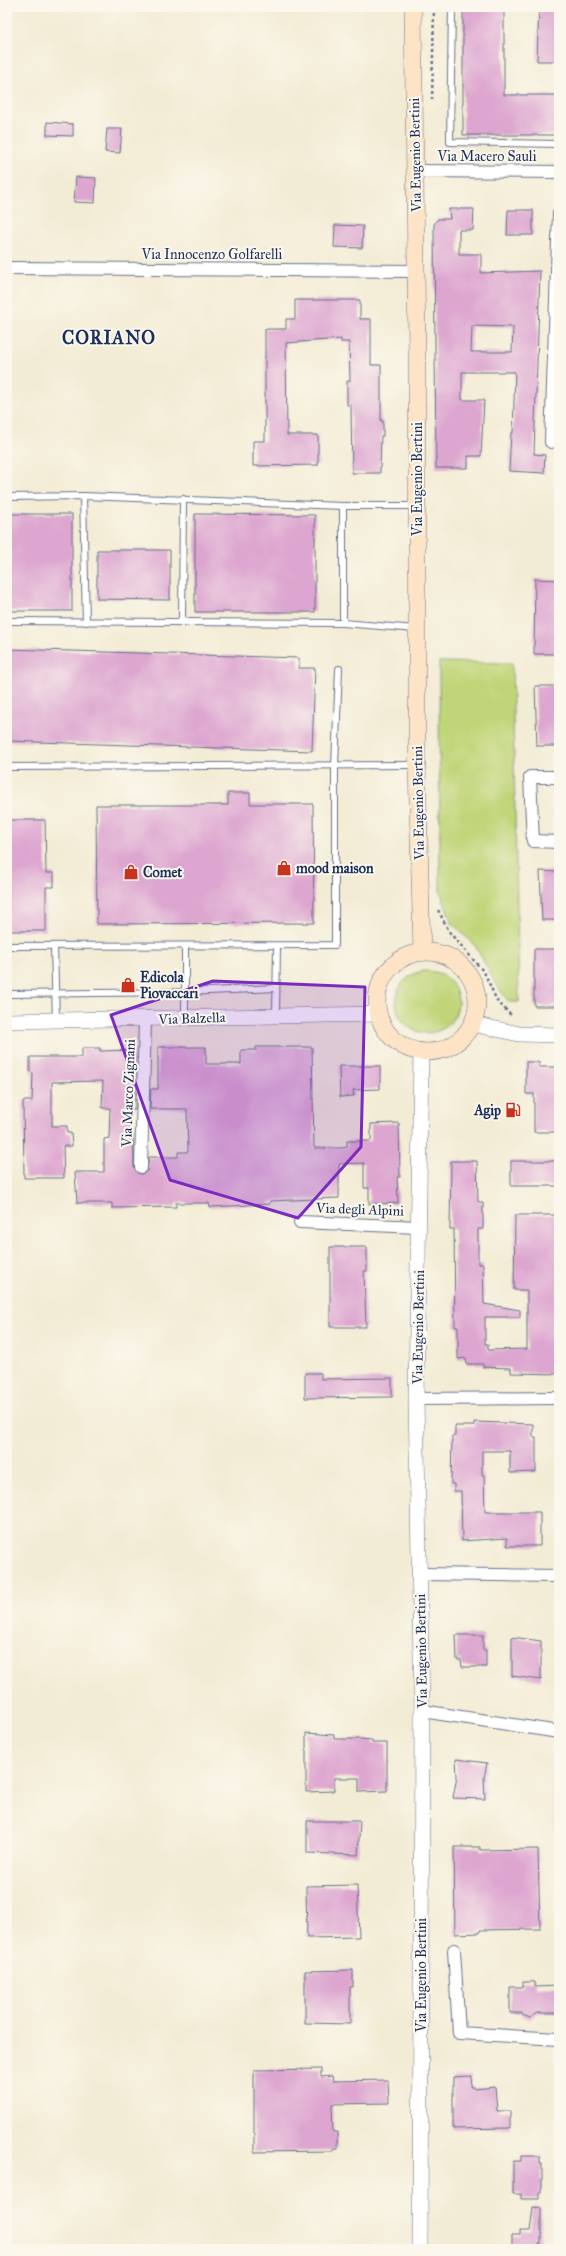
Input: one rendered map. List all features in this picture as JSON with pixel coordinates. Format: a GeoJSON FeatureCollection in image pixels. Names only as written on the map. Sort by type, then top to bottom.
{"type":"FeatureCollection","features":[{"type":"Feature","properties":{"kind":"main road","name":"Via Eugenio Bertini"},"geometry":{"type":"LineString","coordinates":[[413,7],[417,506],[416,765],[422,952]]}},
{"type":"Feature","properties":{"kind":"main road"},"geometry":{"type":"LineString","coordinates":[[422,952],[440,953],[456,960],[469,973],[476,989],[478,1007],[473,1024],[464,1037],[451,1046],[437,1052],[421,1052],[406,1048],[393,1040],[383,1028],[378,1014],[377,996],[381,980],[392,966],[405,956],[422,952]]}},
{"type":"Feature","properties":{"kind":"street","name":"Via Macero Sauli"},"geometry":{"type":"LineString","coordinates":[[415,171],[559,172]]}},
{"type":"Feature","properties":{"kind":"street"},"geometry":{"type":"LineString","coordinates":[[552,442],[559,212]]}},
{"type":"Feature","properties":{"kind":"street","name":"Via Innocenzo Golfarelli"},"geometry":{"type":"LineString","coordinates":[[7,268],[416,271]]}},
{"type":"Feature","properties":{"kind":"street"},"geometry":{"type":"LineString","coordinates":[[559,777],[530,777],[533,841],[559,842]]}},
{"type":"Feature","properties":{"kind":"street","name":"Via Balzella"},"geometry":{"type":"LineString","coordinates":[[7,1021],[145,1020],[276,1014],[378,1014]]}},
{"type":"Feature","properties":{"kind":"street","name":"Via Marco Zignani"},"geometry":{"type":"LineString","coordinates":[[141,1167],[145,1020]]}},
{"type":"Feature","properties":{"kind":"street"},"geometry":{"type":"LineString","coordinates":[[473,1024],[519,1034],[559,1035]]}},
{"type":"Feature","properties":{"kind":"street","name":"Via Eugenio Bertini"},"geometry":{"type":"LineString","coordinates":[[420,2249],[422,1711],[416,1398],[421,1052]]}},
{"type":"Feature","properties":{"kind":"street","name":"Via degli Alpini"},"geometry":{"type":"LineString","coordinates":[[300,1222],[419,1227]]}},
{"type":"Feature","properties":{"kind":"street"},"geometry":{"type":"LineString","coordinates":[[416,1398],[559,1398]]}},
{"type":"Feature","properties":{"kind":"street"},"geometry":{"type":"LineString","coordinates":[[420,1574],[559,1576]]}},
{"type":"Feature","properties":{"kind":"street"},"geometry":{"type":"LineString","coordinates":[[422,1711],[559,1732]]}},
{"type":"Feature","properties":{"kind":"street"},"geometry":{"type":"LineString","coordinates":[[454,1950],[459,2034],[559,2039]]}},
{"type":"Feature","properties":{"kind":"lane"},"geometry":{"type":"LineString","coordinates":[[452,7],[450,142],[559,144]]}},
{"type":"Feature","properties":{"kind":"lane"},"geometry":{"type":"LineString","coordinates":[[7,497],[83,496],[343,506],[417,506]]}},
{"type":"Feature","properties":{"kind":"lane"},"geometry":{"type":"LineString","coordinates":[[83,496],[86,622]]}},
{"type":"Feature","properties":{"kind":"lane"},"geometry":{"type":"LineString","coordinates":[[182,623],[183,499]]}},
{"type":"Feature","properties":{"kind":"lane"},"geometry":{"type":"LineString","coordinates":[[343,506],[343,623]]}},
{"type":"Feature","properties":{"kind":"lane"},"geometry":{"type":"LineString","coordinates":[[7,621],[343,623],[417,629]]}},
{"type":"Feature","properties":{"kind":"lane"},"geometry":{"type":"LineString","coordinates":[[7,946],[335,945],[335,766],[339,669]]}},
{"type":"Feature","properties":{"kind":"lane"},"geometry":{"type":"LineString","coordinates":[[7,767],[416,765]]}},
{"type":"Feature","properties":{"kind":"lane"},"geometry":{"type":"LineString","coordinates":[[54,946],[56,1021]]}},
{"type":"Feature","properties":{"kind":"lane"},"geometry":{"type":"LineString","coordinates":[[185,946],[185,1018]]}},
{"type":"Feature","properties":{"kind":"lane"},"geometry":{"type":"LineString","coordinates":[[276,1014],[277,946]]}},
{"type":"Feature","properties":{"kind":"lane"},"geometry":{"type":"LineString","coordinates":[[7,994],[55,992],[184,992],[276,988]]}},
{"type":"Feature","properties":{"kind":"path"},"geometry":{"type":"LineString","coordinates":[[436,907],[450,934],[484,972],[497,1001],[512,1017]]}},
{"type":"Feature","properties":{"kind":"highlighted area"},"geometry":{"type":"Polygon","coordinates":[[[213,981],[365,987],[361,1147],[298,1218],[170,1180],[111,1015],[213,981]]]}},
{"type":"Feature","properties":{"kind":"shaded area"},"geometry":{"type":"Polygon","coordinates":[[[551,1773],[559,1774],[559,1853],[557,1853],[551,1773]]]}},
{"type":"Feature","properties":{"kind":"green space"},"geometry":{"type":"Polygon","coordinates":[[[439,662],[512,663],[519,1002],[509,1002],[497,986],[476,947],[452,923],[440,891],[439,662]]]}},
{"type":"Feature","properties":{"kind":"green space"},"geometry":{"type":"Polygon","coordinates":[[[421,971],[433,971],[449,980],[456,990],[458,1002],[456,1014],[449,1024],[433,1033],[421,1033],[410,1028],[401,1019],[396,1008],[396,996],[401,985],[410,976],[421,971]]]}},
{"type":"Feature","properties":{"kind":"building"},"geometry":{"type":"Polygon","coordinates":[[[463,7],[504,7],[504,95],[559,95],[559,135],[463,135],[463,7]]]}},
{"type":"Feature","properties":{"kind":"building"},"geometry":{"type":"Polygon","coordinates":[[[539,7],[559,7],[559,61],[537,61],[539,7]]]}},
{"type":"Feature","properties":{"kind":"building"},"geometry":{"type":"Polygon","coordinates":[[[47,122],[73,124],[73,136],[47,135],[47,122]]]}},
{"type":"Feature","properties":{"kind":"building"},"geometry":{"type":"Polygon","coordinates":[[[107,129],[122,129],[120,153],[105,152],[107,129]]]}},
{"type":"Feature","properties":{"kind":"building"},"geometry":{"type":"Polygon","coordinates":[[[76,177],[96,178],[95,203],[74,202],[76,177]]]}},
{"type":"Feature","properties":{"kind":"building"},"geometry":{"type":"Polygon","coordinates":[[[449,209],[474,209],[473,230],[459,230],[459,254],[481,254],[481,273],[540,271],[534,454],[545,455],[544,473],[509,471],[511,433],[513,433],[515,372],[462,372],[462,400],[484,400],[481,456],[468,456],[468,468],[436,468],[434,224],[438,219],[450,219],[449,209]],[[472,326],[471,352],[512,352],[513,327],[472,326]]]}},
{"type":"Feature","properties":{"kind":"building"},"geometry":{"type":"Polygon","coordinates":[[[508,210],[533,210],[533,235],[507,235],[508,210]]]}},
{"type":"Feature","properties":{"kind":"building"},"geometry":{"type":"Polygon","coordinates":[[[335,225],[363,226],[362,248],[334,247],[335,225]]]}},
{"type":"Feature","properties":{"kind":"building"},"geometry":{"type":"Polygon","coordinates":[[[295,300],[360,300],[360,319],[371,319],[371,365],[381,365],[381,421],[383,421],[383,436],[381,436],[380,473],[352,473],[351,405],[347,405],[347,381],[350,381],[349,342],[341,342],[341,339],[286,343],[287,435],[318,435],[318,465],[253,466],[253,441],[265,441],[265,329],[286,329],[286,319],[295,319],[295,300]]]}},
{"type":"Feature","properties":{"kind":"building"},"geometry":{"type":"Polygon","coordinates":[[[7,514],[72,514],[72,611],[7,611],[7,514]]]}},
{"type":"Feature","properties":{"kind":"building"},"geometry":{"type":"Polygon","coordinates":[[[195,514],[315,515],[315,612],[195,612],[195,514]]]}},
{"type":"Feature","properties":{"kind":"building"},"geometry":{"type":"Polygon","coordinates":[[[97,550],[170,550],[170,600],[97,599],[97,550]]]}},
{"type":"Feature","properties":{"kind":"building"},"geometry":{"type":"Polygon","coordinates":[[[535,579],[559,580],[559,654],[534,654],[535,579]]]}},
{"type":"Feature","properties":{"kind":"building"},"geometry":{"type":"Polygon","coordinates":[[[7,649],[299,658],[299,668],[315,668],[312,751],[7,741],[7,649]]]}},
{"type":"Feature","properties":{"kind":"building"},"geometry":{"type":"Polygon","coordinates":[[[535,686],[558,686],[559,746],[537,746],[535,686]]]}},
{"type":"Feature","properties":{"kind":"building"},"geometry":{"type":"Polygon","coordinates":[[[228,793],[250,793],[250,804],[313,804],[314,923],[97,924],[96,805],[228,805],[228,793]]]}},
{"type":"Feature","properties":{"kind":"building"},"geometry":{"type":"Polygon","coordinates":[[[7,820],[45,820],[46,873],[54,873],[54,887],[46,887],[46,931],[7,931],[7,820]]]}},
{"type":"Feature","properties":{"kind":"building"},"geometry":{"type":"Polygon","coordinates":[[[540,871],[559,872],[559,920],[542,920],[540,871]]]}},
{"type":"Feature","properties":{"kind":"building"},"geometry":{"type":"Polygon","coordinates":[[[534,949],[559,949],[559,1004],[555,1004],[555,1006],[534,1006],[534,949]]]}},
{"type":"Feature","properties":{"kind":"building"},"geometry":{"type":"Polygon","coordinates":[[[158,1047],[206,1047],[206,1064],[241,1064],[241,1050],[256,1050],[256,1047],[312,1047],[314,1148],[342,1148],[347,1147],[347,1141],[371,1141],[371,1124],[399,1123],[400,1177],[397,1177],[398,1203],[369,1204],[369,1188],[364,1188],[364,1163],[339,1164],[339,1198],[270,1201],[270,1204],[210,1207],[209,1203],[176,1203],[176,1207],[112,1208],[112,1203],[77,1203],[75,1172],[104,1172],[104,1139],[109,1138],[110,1108],[102,1108],[103,1081],[52,1082],[52,1126],[67,1126],[67,1133],[71,1133],[72,1146],[63,1146],[64,1178],[24,1178],[23,1101],[32,1101],[33,1073],[30,1072],[30,1057],[82,1057],[82,1048],[100,1048],[100,1051],[134,1050],[135,1109],[130,1109],[130,1134],[133,1134],[134,1167],[137,1173],[141,1174],[147,1171],[149,1157],[178,1157],[178,1152],[188,1152],[187,1109],[150,1109],[151,1089],[158,1089],[158,1047]]]}},
{"type":"Feature","properties":{"kind":"building"},"geometry":{"type":"Polygon","coordinates":[[[526,1062],[539,1062],[539,1067],[558,1067],[559,1132],[534,1132],[534,1094],[526,1094],[526,1062]]]}},
{"type":"Feature","properties":{"kind":"building"},"geometry":{"type":"Polygon","coordinates":[[[339,1066],[380,1066],[380,1089],[353,1090],[354,1096],[340,1097],[339,1066]]]}},
{"type":"Feature","properties":{"kind":"building"},"geometry":{"type":"Polygon","coordinates":[[[451,1161],[477,1161],[478,1202],[483,1202],[483,1229],[478,1229],[478,1264],[483,1264],[484,1304],[520,1310],[520,1317],[485,1317],[485,1344],[488,1344],[488,1350],[527,1349],[527,1290],[514,1290],[515,1215],[559,1215],[559,1374],[511,1373],[511,1368],[483,1367],[483,1364],[467,1364],[466,1358],[458,1359],[458,1327],[455,1327],[454,1229],[450,1229],[451,1161]]]}},
{"type":"Feature","properties":{"kind":"building"},"geometry":{"type":"Polygon","coordinates":[[[511,1161],[559,1161],[559,1186],[511,1186],[511,1161]]]}},
{"type":"Feature","properties":{"kind":"building"},"geometry":{"type":"Polygon","coordinates":[[[330,1247],[367,1247],[367,1271],[364,1271],[366,1327],[330,1327],[330,1247]]]}},
{"type":"Feature","properties":{"kind":"building"},"geometry":{"type":"Polygon","coordinates":[[[305,1373],[321,1373],[321,1379],[392,1378],[392,1397],[305,1398],[305,1373]]]}},
{"type":"Feature","properties":{"kind":"building"},"geometry":{"type":"Polygon","coordinates":[[[474,1422],[533,1424],[533,1437],[536,1437],[536,1472],[510,1473],[510,1451],[482,1451],[482,1475],[484,1475],[485,1512],[540,1512],[540,1546],[507,1546],[507,1538],[462,1541],[461,1491],[454,1491],[454,1484],[451,1484],[452,1436],[455,1436],[455,1426],[474,1426],[474,1422]]]}},
{"type":"Feature","properties":{"kind":"building"},"geometry":{"type":"Polygon","coordinates":[[[456,1635],[483,1635],[483,1650],[486,1650],[486,1667],[462,1667],[461,1660],[457,1660],[456,1635]]]}},
{"type":"Feature","properties":{"kind":"building"},"geometry":{"type":"Polygon","coordinates":[[[512,1637],[541,1641],[541,1680],[512,1676],[512,1637]]]}},
{"type":"Feature","properties":{"kind":"building"},"geometry":{"type":"Polygon","coordinates":[[[306,1733],[334,1735],[334,1739],[359,1739],[372,1740],[372,1743],[387,1743],[387,1791],[359,1792],[359,1778],[334,1778],[334,1791],[306,1792],[306,1733]]]}},
{"type":"Feature","properties":{"kind":"building"},"geometry":{"type":"Polygon","coordinates":[[[456,1759],[487,1763],[484,1778],[485,1799],[453,1798],[457,1776],[456,1759]]]}},
{"type":"Feature","properties":{"kind":"building"},"geometry":{"type":"Polygon","coordinates":[[[307,1821],[360,1821],[358,1855],[307,1853],[307,1821]]]}},
{"type":"Feature","properties":{"kind":"building"},"geometry":{"type":"Polygon","coordinates":[[[454,1847],[480,1847],[480,1850],[538,1849],[540,1929],[480,1930],[480,1933],[455,1934],[454,1847]]]}},
{"type":"Feature","properties":{"kind":"building"},"geometry":{"type":"Polygon","coordinates":[[[357,1885],[359,1937],[307,1938],[306,1886],[357,1885]]]}},
{"type":"Feature","properties":{"kind":"building"},"geometry":{"type":"Polygon","coordinates":[[[353,1970],[353,1987],[350,1987],[350,2024],[305,2023],[305,1971],[353,1970]]]}},
{"type":"Feature","properties":{"kind":"building"},"geometry":{"type":"Polygon","coordinates":[[[523,1982],[535,1982],[535,1987],[559,1986],[559,2013],[538,2013],[530,2018],[522,2015],[522,2013],[510,2013],[510,1987],[523,1987],[523,1982]]]}},
{"type":"Feature","properties":{"kind":"building"},"geometry":{"type":"Polygon","coordinates":[[[321,2069],[321,2077],[332,2076],[333,2081],[388,2080],[389,2103],[332,2104],[333,2132],[337,2132],[337,2148],[333,2148],[333,2151],[254,2152],[254,2070],[321,2069]]]}},
{"type":"Feature","properties":{"kind":"building"},"geometry":{"type":"Polygon","coordinates":[[[472,2076],[471,2087],[474,2087],[474,2089],[495,2087],[497,2111],[510,2111],[510,2128],[453,2129],[453,2077],[472,2076]]]}},
{"type":"Feature","properties":{"kind":"building"},"geometry":{"type":"Polygon","coordinates":[[[521,2156],[540,2156],[540,2164],[542,2164],[542,2192],[539,2192],[539,2199],[521,2199],[521,2194],[513,2194],[513,2161],[521,2161],[521,2156]]]}},
{"type":"Feature","properties":{"kind":"building"},"geometry":{"type":"Polygon","coordinates":[[[533,2207],[541,2208],[541,2244],[539,2244],[539,2249],[512,2249],[512,2235],[520,2235],[520,2231],[530,2231],[533,2207]]]}},
{"type":"Feature","properties":{"kind":"place","name":"mood maison"},"geometry":{"type":"Point","coordinates":[284,868]}},
{"type":"Feature","properties":{"kind":"place","name":"Comet"},"geometry":{"type":"Point","coordinates":[131,872]}},
{"type":"Feature","properties":{"kind":"place","name":"Edicola Piovaccari"},"geometry":{"type":"Point","coordinates":[128,985]}},
{"type":"Feature","properties":{"kind":"place","name":"Agip"},"geometry":{"type":"Point","coordinates":[513,1110]}},
{"type":"Feature","properties":{"kind":"district","name":"CORIANO"},"geometry":{"type":"Point","coordinates":[109,338]}}]}
